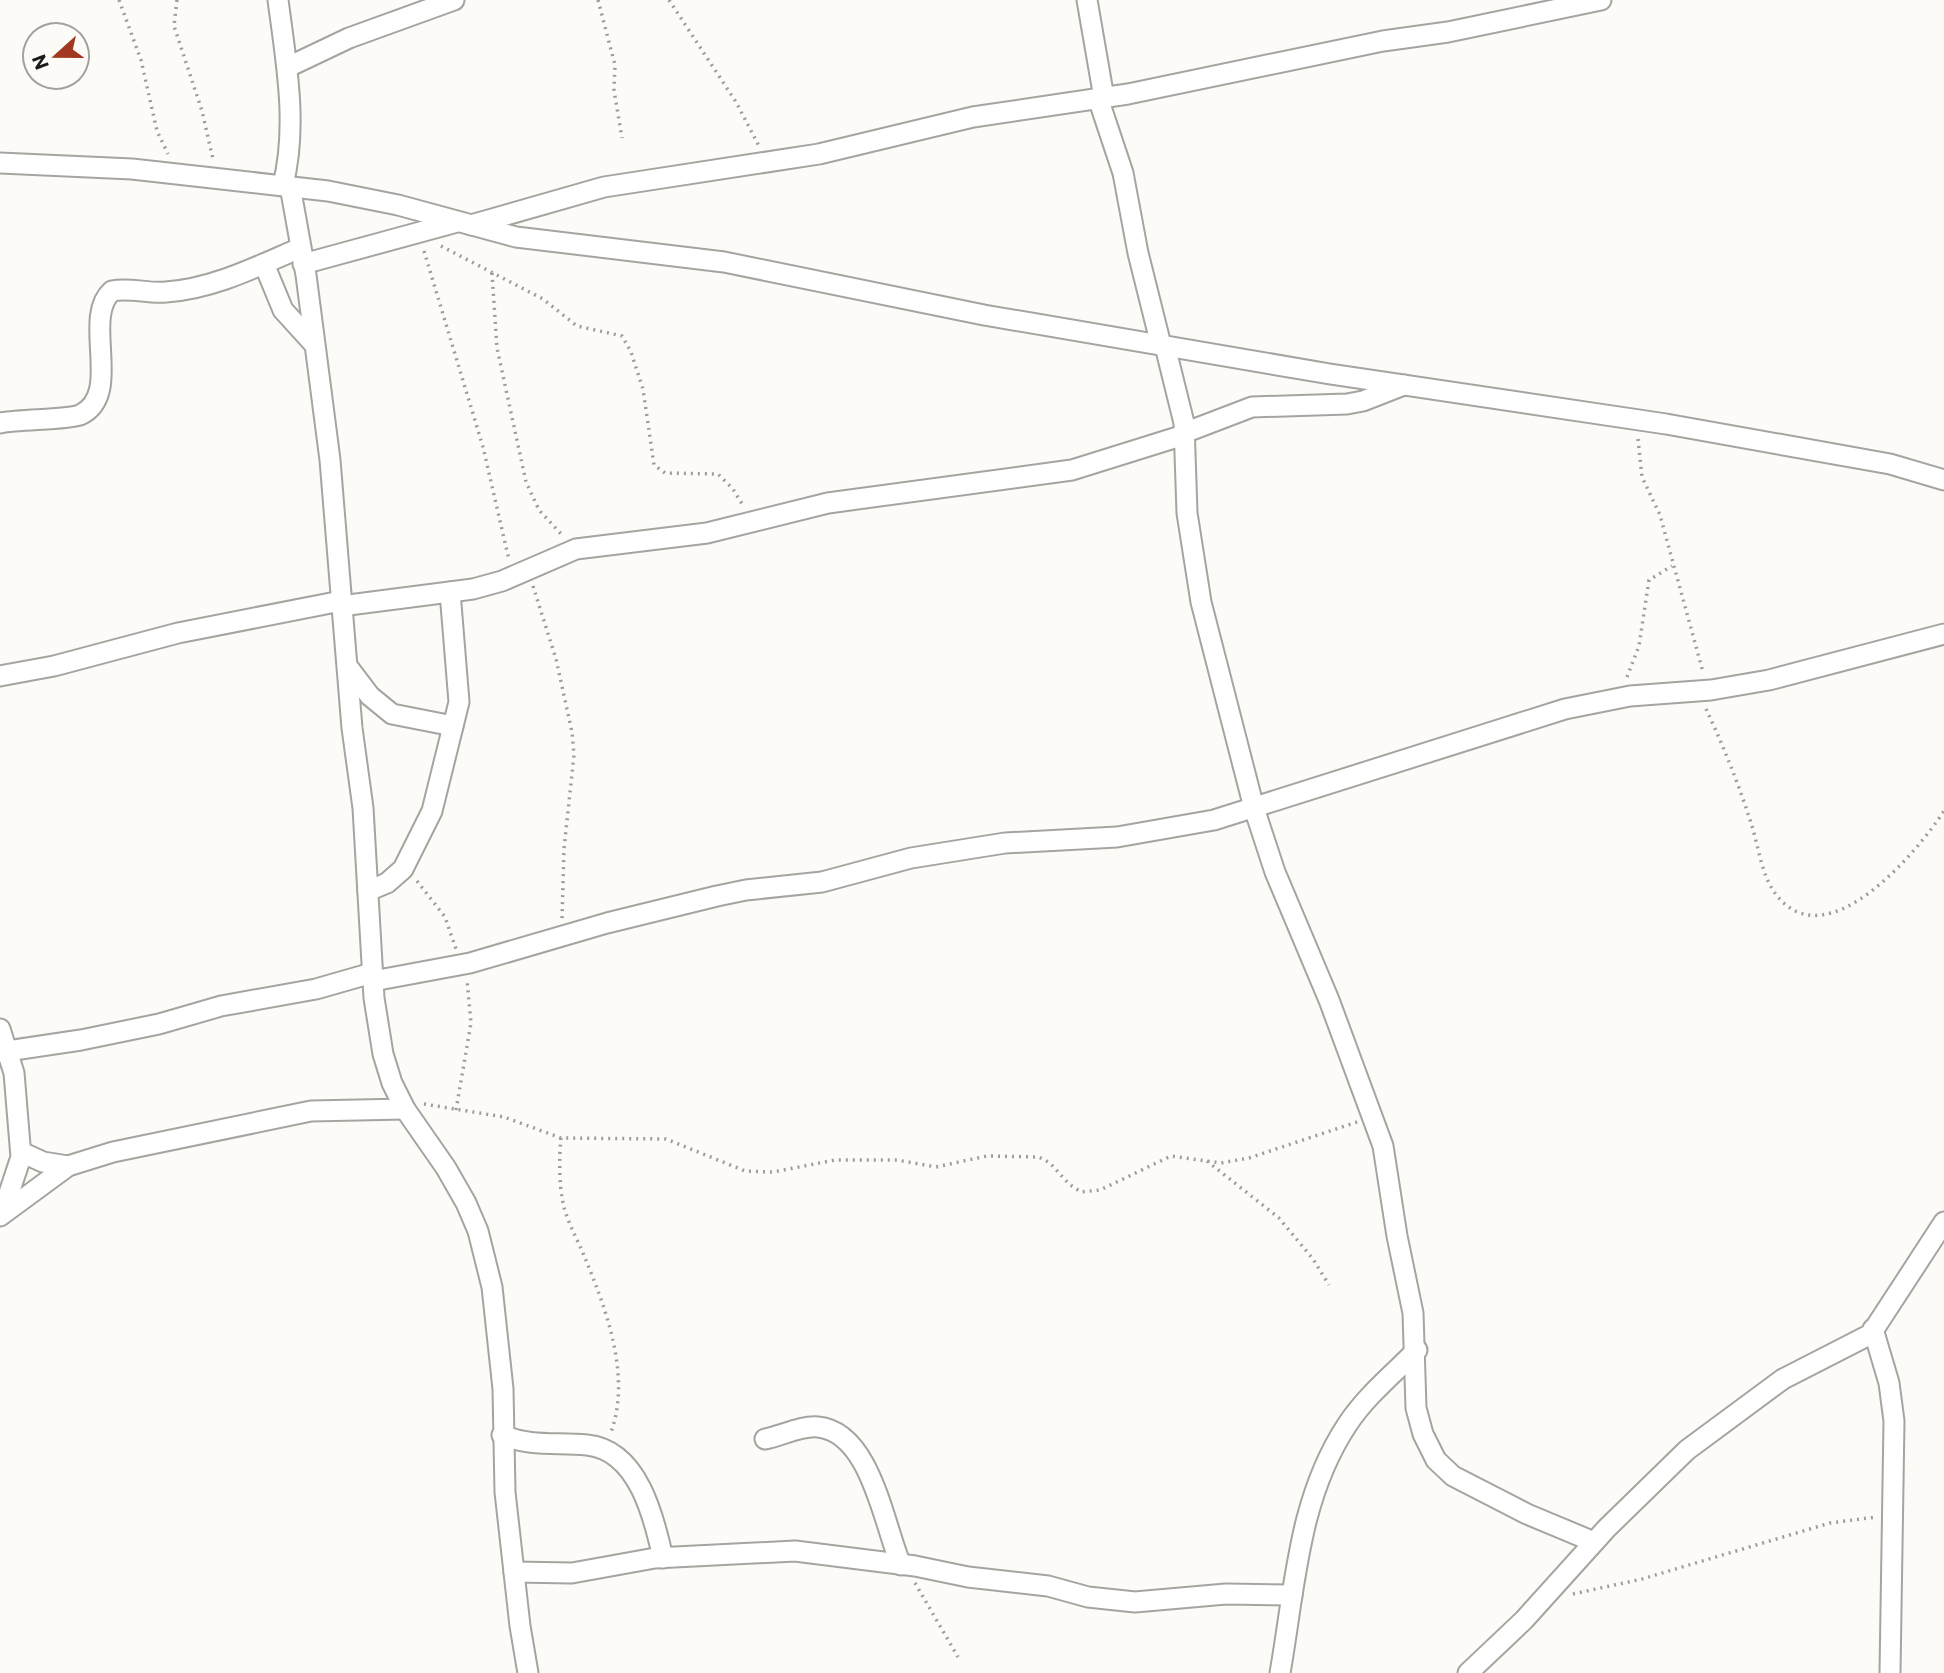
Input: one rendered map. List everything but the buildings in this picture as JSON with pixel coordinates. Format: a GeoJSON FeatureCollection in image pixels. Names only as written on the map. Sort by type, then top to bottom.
{"type":"FeatureCollection","features":[{"type":"Feature","properties":{"kind":"street"},"geometry":{"type":"LineString","coordinates":[[278,0],[288,67],[286,185],[302,256],[330,460],[368,891],[372,977],[383,1054],[403,1105],[446,1168],[478,1231],[492,1287],[503,1389],[505,1492],[528,1673]]}},
{"type":"Feature","properties":{"kind":"street"},"geometry":{"type":"LineString","coordinates":[[288,67],[349,38],[454,0]]}},
{"type":"Feature","properties":{"kind":"street"},"geometry":{"type":"LineString","coordinates":[[1087,0],[1101,98],[1123,173],[1138,253],[1179,394],[1184,434],[1187,513],[1201,602],[1254,808],[1275,873],[1374,1117],[1390,1177],[1417,1350],[1416,1408],[1423,1434],[1436,1460],[1453,1476],[1500,1501],[1594,1542]]}},
{"type":"Feature","properties":{"kind":"street"},"geometry":{"type":"LineString","coordinates":[[0,423],[72,418],[88,410],[96,398],[102,375],[100,314],[107,296],[112,291],[166,292],[186,289],[264,264],[464,224],[604,187],[830,151],[973,117],[1101,98],[1601,0]]}},
{"type":"Feature","properties":{"kind":"street"},"geometry":{"type":"LineString","coordinates":[[0,163],[79,164],[286,185],[398,205],[516,237],[724,262],[984,315],[1404,385],[1635,419],[1890,464],[1944,480]]}},
{"type":"Feature","properties":{"kind":"street"},"geometry":{"type":"LineString","coordinates":[[264,264],[284,310],[313,343]]}},
{"type":"Feature","properties":{"kind":"street"},"geometry":{"type":"LineString","coordinates":[[0,676],[54,666],[177,633],[341,603],[473,589],[521,573],[576,549],[707,533],[828,503],[1072,470],[1184,434],[1252,407],[1328,406],[1363,401],[1404,385]]}},
{"type":"Feature","properties":{"kind":"street"},"geometry":{"type":"LineString","coordinates":[[368,891],[387,883],[401,871],[432,811],[459,702],[450,592]]}},
{"type":"Feature","properties":{"kind":"street"},"geometry":{"type":"LineString","coordinates":[[3,1051],[82,1041],[159,1024],[221,1006],[372,977],[463,964],[717,896],[746,890],[822,883],[911,858],[1005,843],[1117,837],[1171,825],[1214,820],[1518,722],[1618,698],[1704,690],[1769,680],[1944,634]]}},
{"type":"Feature","properties":{"kind":"street"},"geometry":{"type":"LineString","coordinates":[[348,667],[370,695],[392,714],[453,726]]}},
{"type":"Feature","properties":{"kind":"street"},"geometry":{"type":"LineString","coordinates":[[0,1029],[3,1051],[14,1073],[21,1152],[18,1173],[1,1215]]}},
{"type":"Feature","properties":{"kind":"street"},"geometry":{"type":"LineString","coordinates":[[0,1096],[17,1112]]}},
{"type":"Feature","properties":{"kind":"street"},"geometry":{"type":"LineString","coordinates":[[1,1215],[68,1166],[113,1152],[311,1111],[403,1105]]}},
{"type":"Feature","properties":{"kind":"street"},"geometry":{"type":"LineString","coordinates":[[21,1152],[43,1162],[68,1166]]}},
{"type":"Feature","properties":{"kind":"street"},"geometry":{"type":"LineString","coordinates":[[1468,1673],[1687,1450],[1783,1379],[1871,1334],[1936,1246],[1944,1222]]}},
{"type":"Feature","properties":{"kind":"street"},"geometry":{"type":"LineString","coordinates":[[1873,1329],[1889,1383],[1894,1421],[1891,1673]]}},
{"type":"Feature","properties":{"kind":"street"},"geometry":{"type":"LineString","coordinates":[[1280,1673],[1304,1523],[1321,1471],[1348,1424],[1417,1350]]}},
{"type":"Feature","properties":{"kind":"street"},"geometry":{"type":"LineString","coordinates":[[765,1439],[816,1426],[833,1431],[844,1439],[859,1457],[878,1494],[891,1542],[904,1565]]}},
{"type":"Feature","properties":{"kind":"street"},"geometry":{"type":"LineString","coordinates":[[502,1435],[527,1443],[590,1445],[604,1450],[625,1464],[646,1498],[663,1558]]}},
{"type":"Feature","properties":{"kind":"street"},"geometry":{"type":"LineString","coordinates":[[514,1572],[572,1573],[663,1558],[795,1551],[1048,1586],[1088,1597],[1135,1602],[1226,1594],[1292,1595]]}},
{"type":"Feature","properties":{"kind":"path"},"geometry":{"type":"LineString","coordinates":[[119,0],[141,60],[157,131],[173,162]]}},
{"type":"Feature","properties":{"kind":"path"},"geometry":{"type":"LineString","coordinates":[[177,0],[174,26],[202,111],[215,167]]}},
{"type":"Feature","properties":{"kind":"path"},"geometry":{"type":"LineString","coordinates":[[598,0],[615,65],[614,90],[622,138]]}},
{"type":"Feature","properties":{"kind":"path"},"geometry":{"type":"LineString","coordinates":[[669,0],[736,102],[766,161]]}},
{"type":"Feature","properties":{"kind":"path"},"geometry":{"type":"LineString","coordinates":[[425,232],[447,251],[543,299],[577,326],[622,336],[635,361],[643,389],[654,465],[665,473],[706,473],[724,478],[740,500],[750,522]]}},
{"type":"Feature","properties":{"kind":"path"},"geometry":{"type":"LineString","coordinates":[[425,232],[483,447],[498,520],[556,659],[572,732],[574,755],[564,849],[562,923],[558,938]]}},
{"type":"Feature","properties":{"kind":"path"},"geometry":{"type":"LineString","coordinates":[[492,273],[497,348],[526,482],[539,510],[576,549]]}},
{"type":"Feature","properties":{"kind":"path"},"geometry":{"type":"LineString","coordinates":[[1635,419],[1642,477],[1660,515],[1704,677],[1704,690],[1752,824],[1763,867],[1776,895],[1788,906],[1806,914],[1824,913],[1861,901],[1923,843],[1944,811]]}},
{"type":"Feature","properties":{"kind":"path"},"geometry":{"type":"LineString","coordinates":[[1618,698],[1639,646],[1649,580],[1672,566]]}},
{"type":"Feature","properties":{"kind":"path"},"geometry":{"type":"LineString","coordinates":[[401,871],[425,889],[444,917],[463,964],[471,1023],[456,1110]]}},
{"type":"Feature","properties":{"kind":"path"},"geometry":{"type":"LineString","coordinates":[[403,1105],[504,1117],[561,1139],[666,1139],[746,1171],[773,1172],[835,1160],[897,1160],[936,1167],[988,1156],[1039,1157],[1050,1163],[1069,1184],[1081,1192],[1100,1190],[1171,1156],[1220,1163],[1249,1158],[1374,1117]]}},
{"type":"Feature","properties":{"kind":"path"},"geometry":{"type":"LineString","coordinates":[[561,1139],[563,1201],[592,1277],[614,1349],[620,1382],[618,1406],[604,1450]]}},
{"type":"Feature","properties":{"kind":"path"},"geometry":{"type":"LineString","coordinates":[[1206,1160],[1279,1218],[1313,1259],[1329,1285]]}},
{"type":"Feature","properties":{"kind":"path"},"geometry":{"type":"LineString","coordinates":[[1539,1602],[1642,1579],[1830,1523],[1852,1518],[1892,1519]]}},
{"type":"Feature","properties":{"kind":"path"},"geometry":{"type":"LineString","coordinates":[[904,1565],[958,1657]]}}]}
